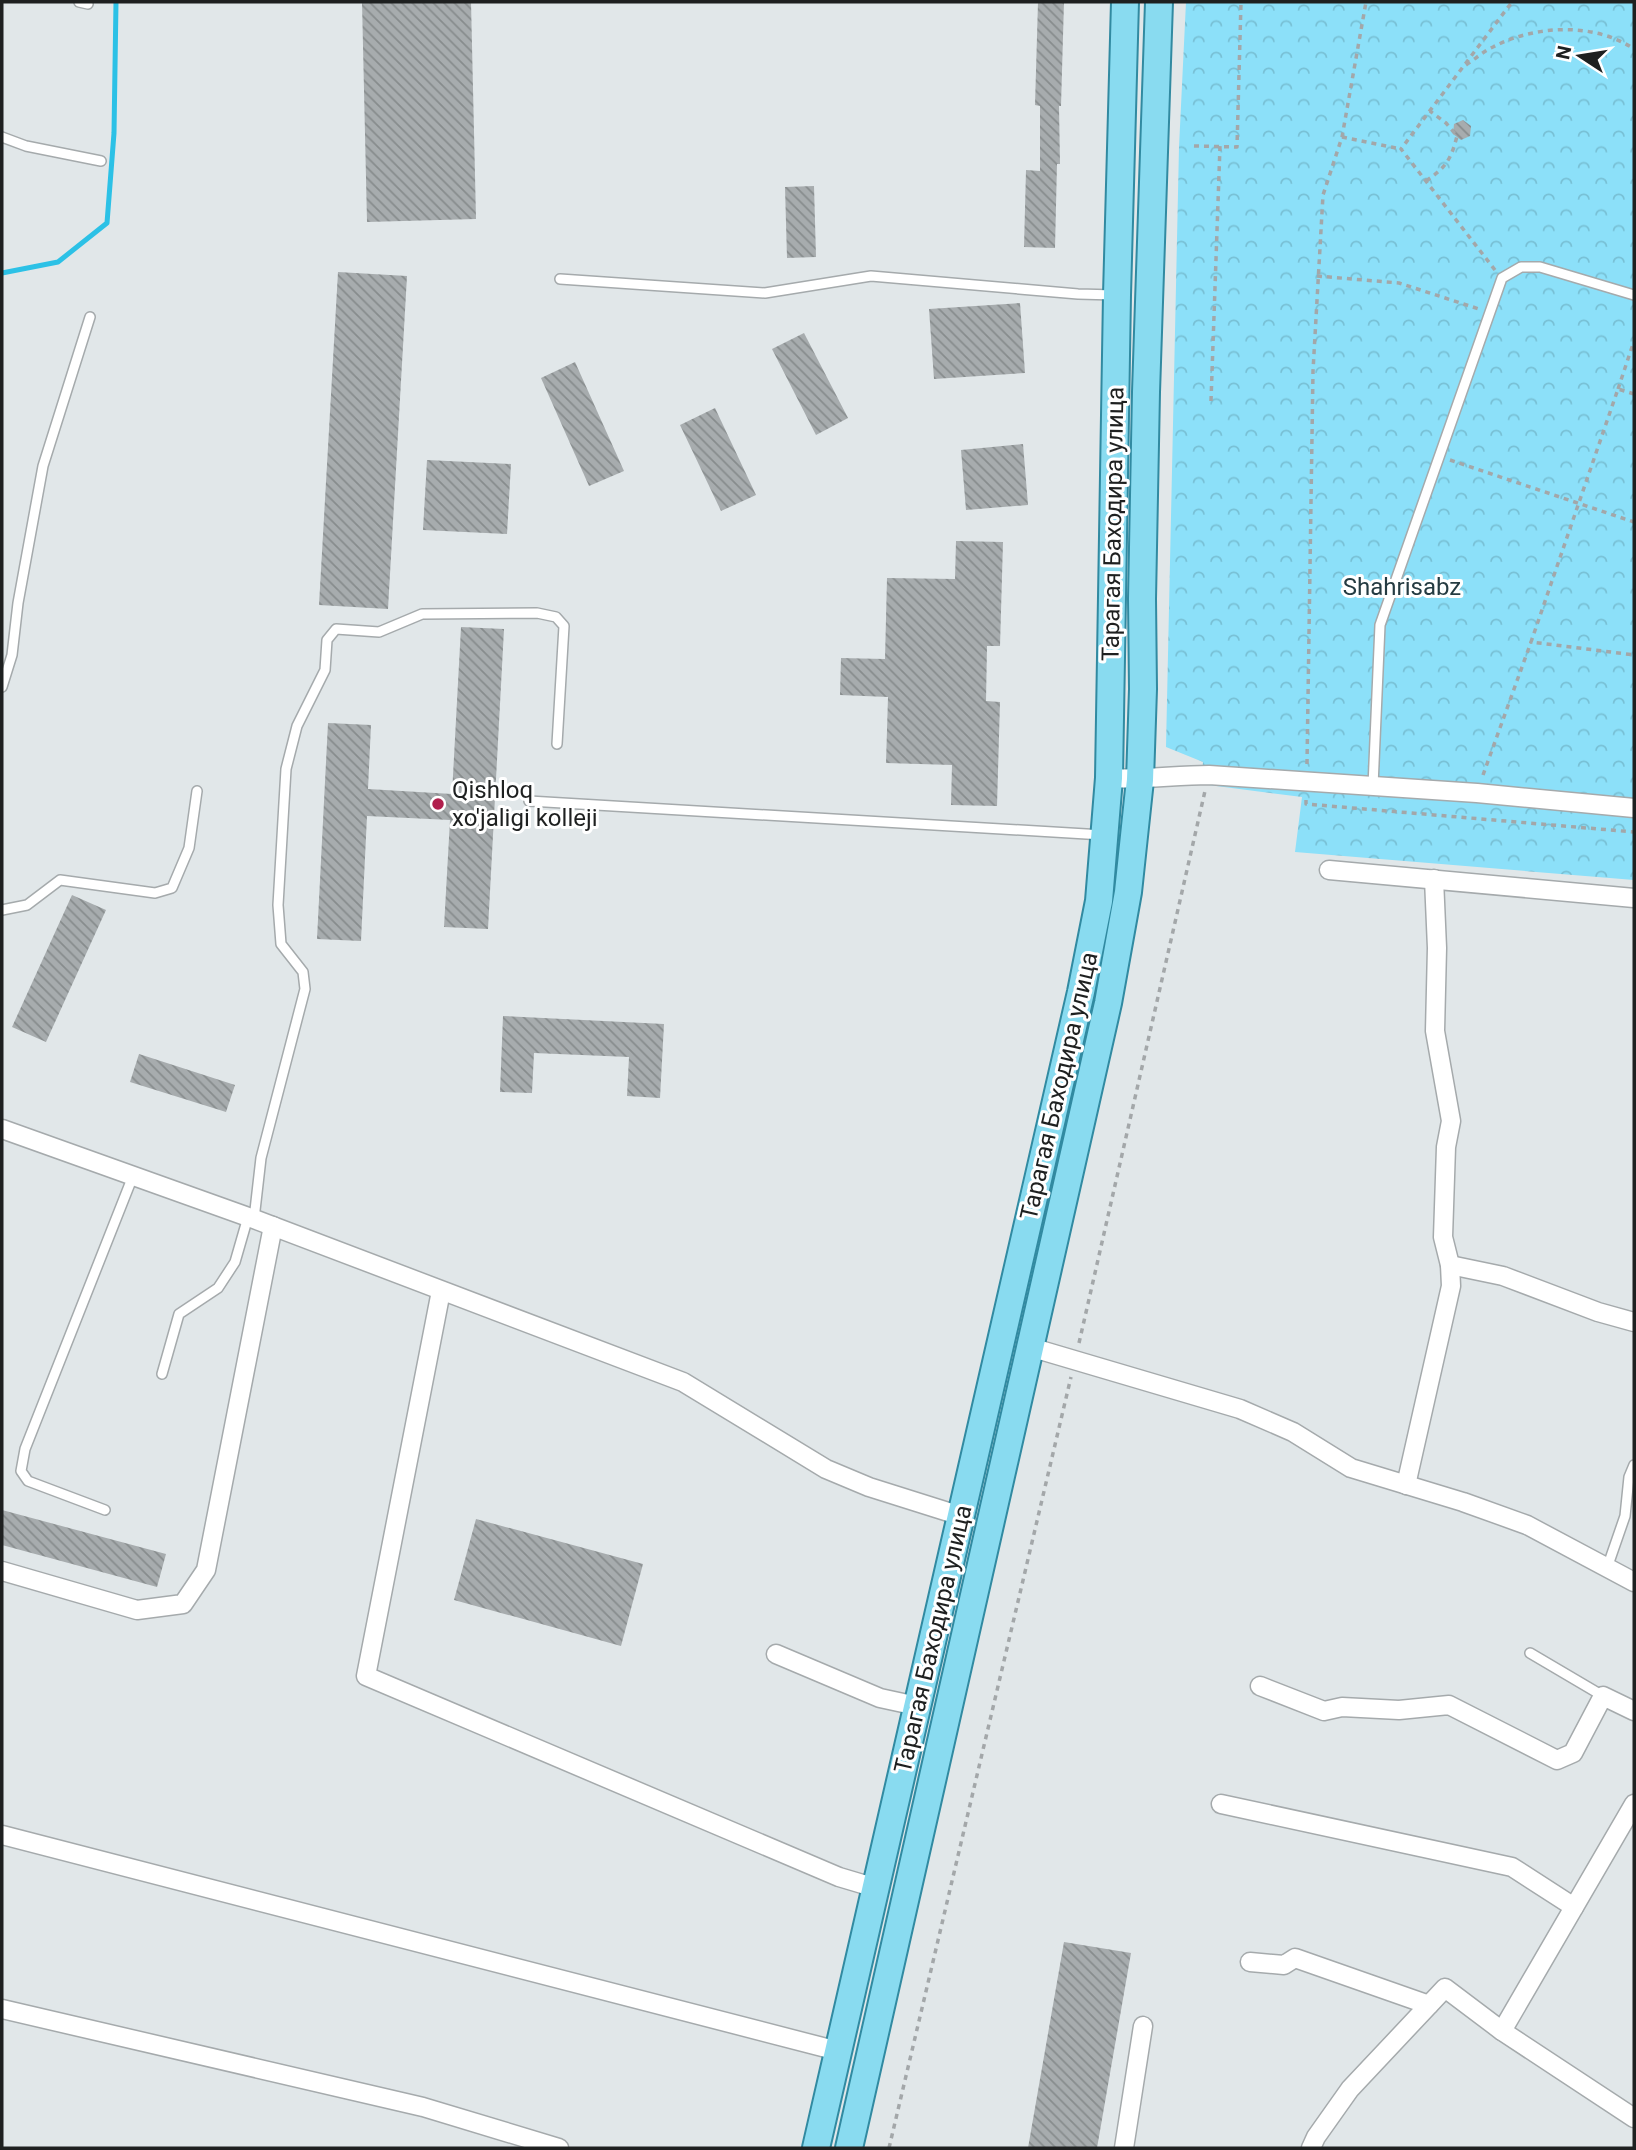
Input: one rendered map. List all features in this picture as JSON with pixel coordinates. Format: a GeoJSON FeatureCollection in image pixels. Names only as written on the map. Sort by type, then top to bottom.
{"type":"FeatureCollection","features":[{"type":"Feature","properties":{"kind":"main road","name":"Тарагая Баходира улица"},"geometry":{"type":"LineString","coordinates":[[816,2148],[1081,992],[1099,901],[1109,778],[1125,2]]}},
{"type":"Feature","properties":{"kind":"main road","name":"Тарагая Баходира улица"},"geometry":{"type":"LineString","coordinates":[[849,2148],[1108,1003],[1128,892],[1140,780],[1146,406],[1159,2]]}},
{"type":"Feature","properties":{"kind":"street"},"geometry":{"type":"LineString","coordinates":[[1109,778],[1140,780],[1209,775],[1477,793],[1634,808]]}},
{"type":"Feature","properties":{"kind":"street"},"geometry":{"type":"LineString","coordinates":[[1329,870],[1634,898]]}},
{"type":"Feature","properties":{"kind":"street"},"geometry":{"type":"LineString","coordinates":[[1406,1485],[1451,1286],[1450,1265],[1443,1237],[1446,1147],[1451,1121],[1435,1031],[1437,948],[1434,880]]}},
{"type":"Feature","properties":{"kind":"street"},"geometry":{"type":"LineString","coordinates":[[2,1129],[273,1226],[683,1382],[826,1469],[869,1487],[961,1516]]}},
{"type":"Feature","properties":{"kind":"street"},"geometry":{"type":"LineString","coordinates":[[2,1571],[137,1610],[183,1605],[206,1570],[273,1226]]}},
{"type":"Feature","properties":{"kind":"street"},"geometry":{"type":"LineString","coordinates":[[1450,1265],[1503,1276],[1598,1312],[1634,1322]]}},
{"type":"Feature","properties":{"kind":"street"},"geometry":{"type":"LineString","coordinates":[[442,1291],[366,1676],[839,1877],[876,1888]]}},
{"type":"Feature","properties":{"kind":"street"},"geometry":{"type":"LineString","coordinates":[[1030,1347],[1240,1409],[1293,1432],[1351,1468],[1527,1525],[1634,1583]]}},
{"type":"Feature","properties":{"kind":"street"},"geometry":{"type":"LineString","coordinates":[[776,1654],[880,1698],[917,1706]]}},
{"type":"Feature","properties":{"kind":"street"},"geometry":{"type":"LineString","coordinates":[[1260,1686],[1324,1711],[1342,1707],[1399,1710],[1448,1706],[1557,1760],[1573,1753],[1603,1696],[1634,1711]]}},
{"type":"Feature","properties":{"kind":"street"},"geometry":{"type":"LineString","coordinates":[[1221,1804],[1512,1867],[1574,1907]]}},
{"type":"Feature","properties":{"kind":"street"},"geometry":{"type":"LineString","coordinates":[[1502,2031],[1634,1804]]}},
{"type":"Feature","properties":{"kind":"street"},"geometry":{"type":"LineString","coordinates":[[2,1835],[838,2051]]}},
{"type":"Feature","properties":{"kind":"street"},"geometry":{"type":"LineString","coordinates":[[1250,1962],[1283,1965],[1295,1958],[1429,2005]]}},
{"type":"Feature","properties":{"kind":"street"},"geometry":{"type":"LineString","coordinates":[[1311,2148],[1350,2089],[1445,1988],[1502,2031],[1634,2118]]}},
{"type":"Feature","properties":{"kind":"street"},"geometry":{"type":"LineString","coordinates":[[2,2009],[423,2107],[559,2148]]}},
{"type":"Feature","properties":{"kind":"street"},"geometry":{"type":"LineString","coordinates":[[1124,2148],[1143,2025]]}},
{"type":"Feature","properties":{"kind":"lane"},"geometry":{"type":"LineString","coordinates":[[2,137],[26,146],[101,161]]}},
{"type":"Feature","properties":{"kind":"lane"},"geometry":{"type":"LineString","coordinates":[[1373,786],[1380,625],[1502,278],[1521,268],[1540,267],[1634,295]]}},
{"type":"Feature","properties":{"kind":"lane"},"geometry":{"type":"LineString","coordinates":[[560,279],[765,293],[871,276],[1117,295]]}},
{"type":"Feature","properties":{"kind":"lane"},"geometry":{"type":"LineString","coordinates":[[2,687],[12,655],[18,603],[43,466],[90,317]]}},
{"type":"Feature","properties":{"kind":"lane"},"geometry":{"type":"LineString","coordinates":[[162,1374],[178,1314],[218,1288],[235,1262],[251,1218],[261,1158],[305,989],[303,972],[281,944],[278,905],[286,769],[296,726],[325,670],[327,640],[336,629],[379,632],[422,614],[537,613],[556,617],[564,626],[557,744]]}},
{"type":"Feature","properties":{"kind":"lane"},"geometry":{"type":"LineString","coordinates":[[2,909],[27,905],[60,880],[155,893],[172,888],[189,848],[197,791]]}},
{"type":"Feature","properties":{"kind":"lane"},"geometry":{"type":"LineString","coordinates":[[528,801],[1105,836]]}},
{"type":"Feature","properties":{"kind":"lane"},"geometry":{"type":"LineString","coordinates":[[105,1510],[28,1481],[22,1471],[25,1448],[133,1176]]}},
{"type":"Feature","properties":{"kind":"lane"},"geometry":{"type":"LineString","coordinates":[[1606,1570],[1625,1516],[1629,1476],[1634,1465]]}},
{"type":"Feature","properties":{"kind":"lane"},"geometry":{"type":"LineString","coordinates":[[1530,1653],[1603,1696]]}},
{"type":"Feature","properties":{"kind":"path"},"geometry":{"type":"LineString","coordinates":[[1194,146],[1237,146],[1241,2]]}},
{"type":"Feature","properties":{"kind":"path"},"geometry":{"type":"LineString","coordinates":[[1366,2],[1342,137],[1323,195],[1312,371],[1306,804],[1634,832]]}},
{"type":"Feature","properties":{"kind":"path"},"geometry":{"type":"LineString","coordinates":[[1401,149],[1512,2]]}},
{"type":"Feature","properties":{"kind":"path"},"geometry":{"type":"LineString","coordinates":[[1463,67],[1493,47],[1541,31],[1589,32],[1634,49]]}},
{"type":"Feature","properties":{"kind":"path"},"geometry":{"type":"LineString","coordinates":[[1426,181],[1444,169],[1457,136],[1430,111]]}},
{"type":"Feature","properties":{"kind":"path"},"geometry":{"type":"LineString","coordinates":[[1342,137],[1401,149],[1502,278]]}},
{"type":"Feature","properties":{"kind":"path"},"geometry":{"type":"LineString","coordinates":[[1211,401],[1220,146]]}},
{"type":"Feature","properties":{"kind":"path"},"geometry":{"type":"LineString","coordinates":[[1317,276],[1399,283],[1489,312]]}},
{"type":"Feature","properties":{"kind":"path"},"geometry":{"type":"LineString","coordinates":[[1477,793],[1634,341]]}},
{"type":"Feature","properties":{"kind":"path"},"geometry":{"type":"LineString","coordinates":[[1618,389],[1634,394]]}},
{"type":"Feature","properties":{"kind":"path"},"geometry":{"type":"LineString","coordinates":[[1439,456],[1634,522]]}},
{"type":"Feature","properties":{"kind":"path"},"geometry":{"type":"LineString","coordinates":[[1531,642],[1634,655]]}},
{"type":"Feature","properties":{"kind":"path"},"geometry":{"type":"LineString","coordinates":[[890,2148],[1209,775]]}},
{"type":"Feature","properties":{"kind":"green space","name":"Shahrisabz"},"geometry":{"type":"Polygon","coordinates":[[[1186,2],[1634,2],[1634,880],[1295,852],[1302,797],[1201,784],[1203,762],[1166,747],[1179,147],[1186,2]]]}},
{"type":"Feature","properties":{"kind":"building"},"geometry":{"type":"Polygon","coordinates":[[[362,2],[471,2],[476,219],[367,222],[362,2]]]}},
{"type":"Feature","properties":{"kind":"building"},"geometry":{"type":"Polygon","coordinates":[[[1038,2],[1064,2],[1055,248],[1024,247],[1026,170],[1040,171],[1040,106],[1035,105],[1038,2]]]}},
{"type":"Feature","properties":{"kind":"building"},"geometry":{"type":"Polygon","coordinates":[[[1463,120],[1471,126],[1470,136],[1461,140],[1453,134],[1454,124],[1463,120]]]}},
{"type":"Feature","properties":{"kind":"building"},"geometry":{"type":"Polygon","coordinates":[[[814,186],[816,257],[787,258],[785,187],[814,186]]]}},
{"type":"Feature","properties":{"kind":"building"},"geometry":{"type":"Polygon","coordinates":[[[338,272],[407,276],[388,609],[319,605],[338,272]]]}},
{"type":"Feature","properties":{"kind":"building"},"geometry":{"type":"Polygon","coordinates":[[[1020,303],[1025,373],[934,379],[929,309],[1020,303]]]}},
{"type":"Feature","properties":{"kind":"building"},"geometry":{"type":"Polygon","coordinates":[[[804,333],[848,418],[816,435],[772,349],[804,333]]]}},
{"type":"Feature","properties":{"kind":"building"},"geometry":{"type":"Polygon","coordinates":[[[575,362],[624,471],[589,486],[541,378],[575,362]]]}},
{"type":"Feature","properties":{"kind":"building"},"geometry":{"type":"Polygon","coordinates":[[[715,408],[756,495],[721,511],[680,425],[715,408]]]}},
{"type":"Feature","properties":{"kind":"building"},"geometry":{"type":"Polygon","coordinates":[[[1023,444],[1028,505],[966,510],[961,450],[1023,444]]]}},
{"type":"Feature","properties":{"kind":"building"},"geometry":{"type":"Polygon","coordinates":[[[427,460],[511,464],[507,534],[423,530],[427,460]]]}},
{"type":"Feature","properties":{"kind":"building"},"geometry":{"type":"Polygon","coordinates":[[[956,541],[1003,542],[1000,646],[987,646],[986,701],[1000,702],[997,806],[951,805],[952,765],[886,763],[888,697],[840,695],[841,658],[885,659],[887,578],[955,579],[956,541]]]}},
{"type":"Feature","properties":{"kind":"building"},"geometry":{"type":"Polygon","coordinates":[[[461,627],[504,629],[488,929],[444,927],[450,820],[367,816],[361,941],[317,939],[328,723],[371,725],[368,789],[452,794],[461,627]]]}},
{"type":"Feature","properties":{"kind":"building"},"geometry":{"type":"Polygon","coordinates":[[[72,895],[106,910],[46,1042],[12,1027],[72,895]]]}},
{"type":"Feature","properties":{"kind":"building"},"geometry":{"type":"Polygon","coordinates":[[[503,1016],[664,1024],[660,1098],[627,1096],[629,1057],[534,1053],[532,1093],[500,1092],[503,1016]]]}},
{"type":"Feature","properties":{"kind":"building"},"geometry":{"type":"Polygon","coordinates":[[[139,1054],[235,1085],[226,1112],[130,1082],[139,1054]]]}},
{"type":"Feature","properties":{"kind":"building"},"geometry":{"type":"Polygon","coordinates":[[[2,1510],[166,1554],[157,1587],[2,1545],[2,1510]]]}},
{"type":"Feature","properties":{"kind":"building"},"geometry":{"type":"Polygon","coordinates":[[[476,1519],[643,1564],[621,1646],[454,1600],[476,1519]]]}},
{"type":"Feature","properties":{"kind":"building"},"geometry":{"type":"Polygon","coordinates":[[[1064,1942],[1131,1953],[1097,2148],[1028,2148],[1064,1942]]]}},
{"type":"Feature","properties":{"kind":"waterway"},"geometry":{"type":"LineString","coordinates":[[2,273],[58,262],[107,223],[114,133],[116,2]]}},
{"type":"Feature","properties":{"kind":"place","name":"Qishloq xo'jaligi kolleji"},"geometry":{"type":"Point","coordinates":[438,804]}}]}
